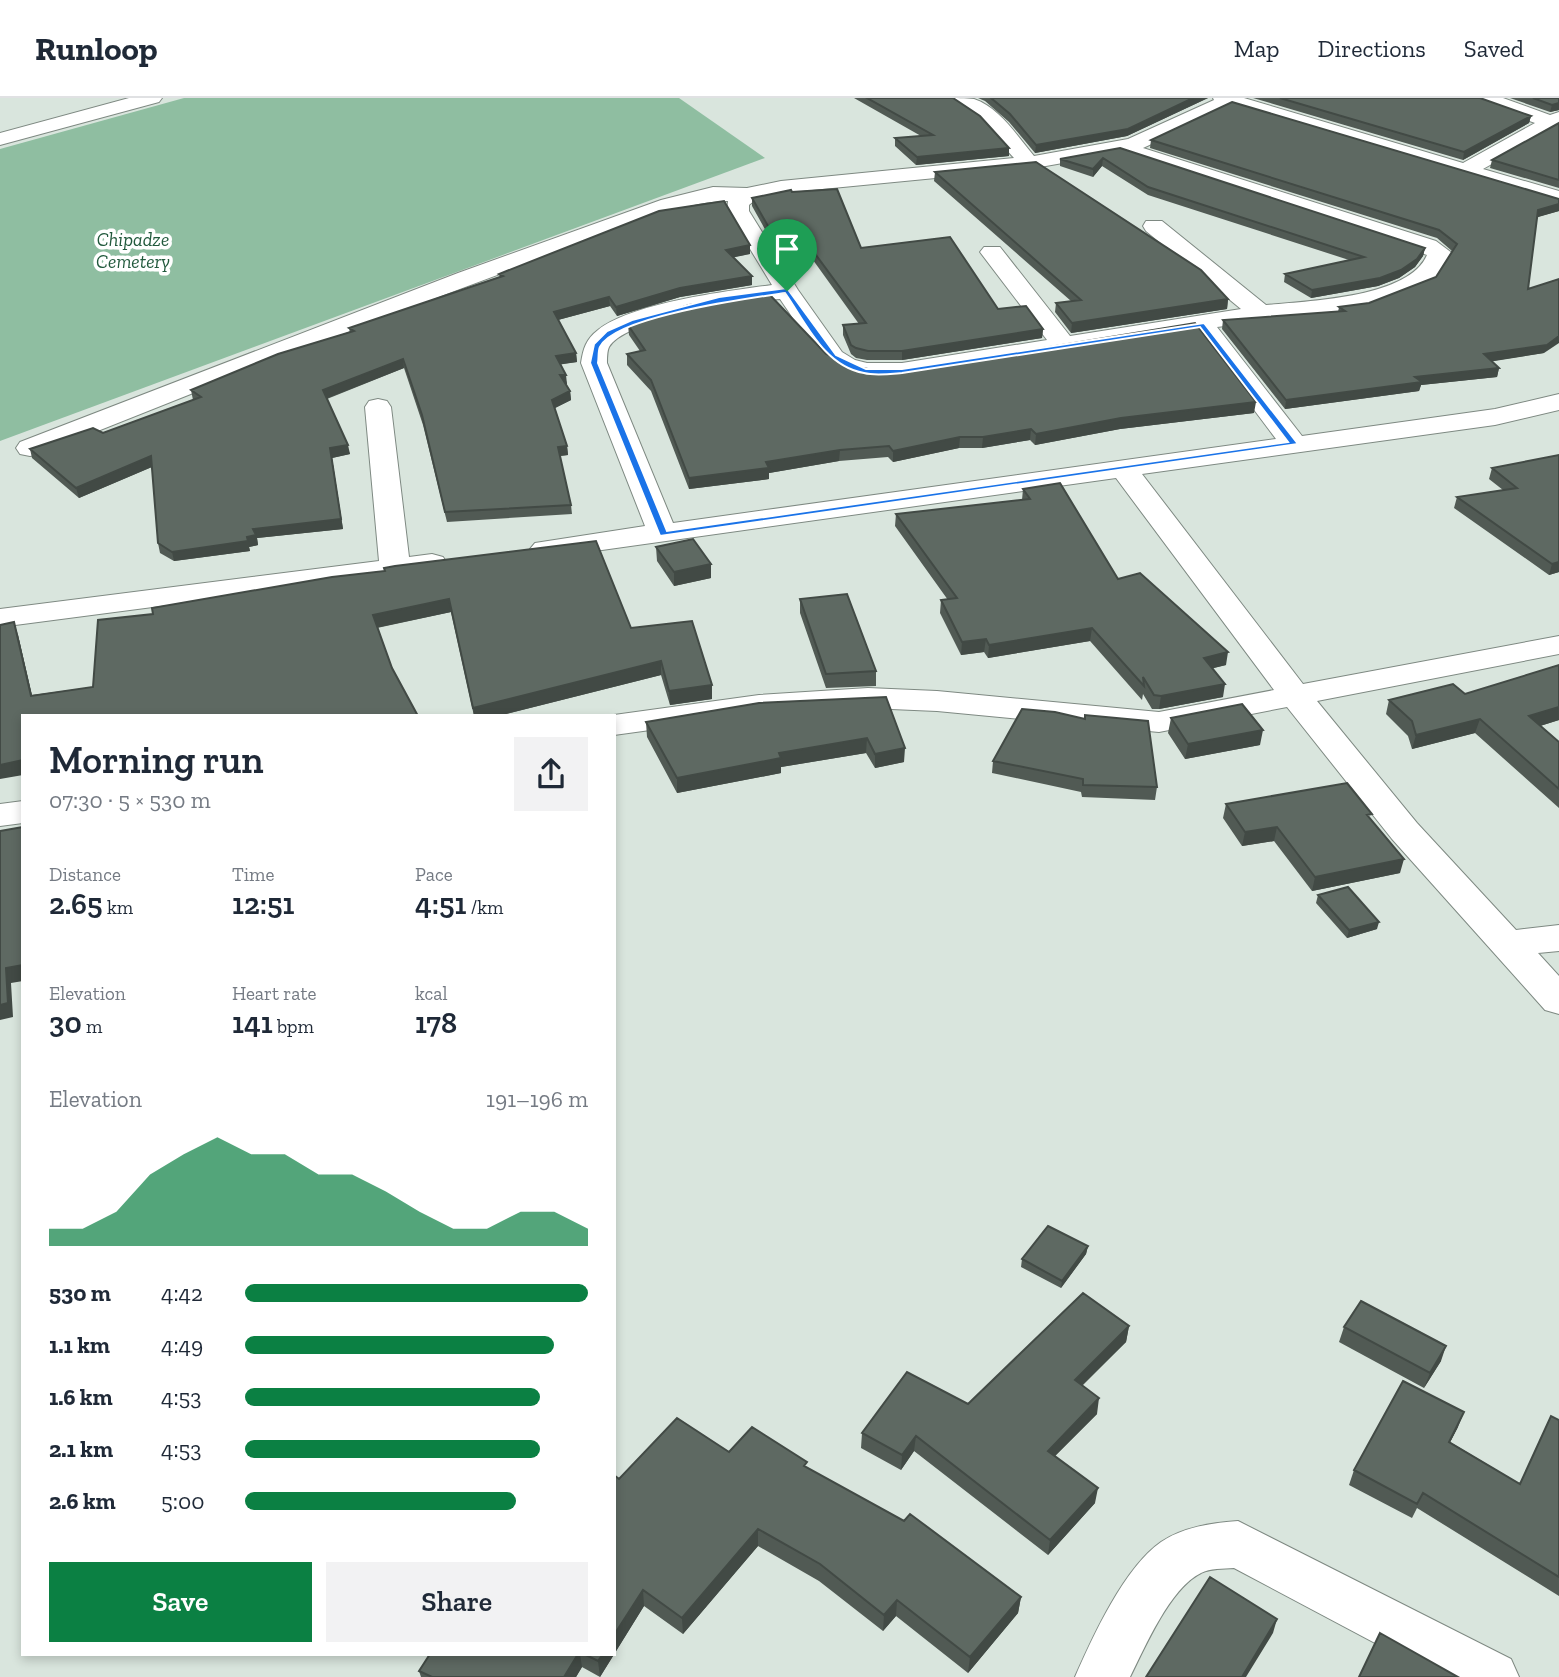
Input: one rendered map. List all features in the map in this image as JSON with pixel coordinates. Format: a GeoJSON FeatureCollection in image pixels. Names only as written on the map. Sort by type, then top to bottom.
{"type":"FeatureCollection","features":[{"type":"Feature","properties":{"kind":"street"},"geometry":{"type":"LineString","coordinates":[[0,139],[152,98]]}},
{"type":"Feature","properties":{"kind":"street"},"geometry":{"type":"LineString","coordinates":[[957,98],[992,119],[1029,163]]}},
{"type":"Feature","properties":{"kind":"street"},"geometry":{"type":"LineString","coordinates":[[1253,107],[1273,98]]}},
{"type":"Feature","properties":{"kind":"street"},"geometry":{"type":"LineString","coordinates":[[1484,98],[1555,120]]}},
{"type":"Feature","properties":{"kind":"street"},"geometry":{"type":"LineString","coordinates":[[30,448],[466,278],[670,205],[713,194],[747,195],[781,187],[1029,163],[1120,147],[1134,144],[1226,99],[1559,198]]}},
{"type":"Feature","properties":{"kind":"street"},"geometry":{"type":"LineString","coordinates":[[1465,170],[1555,120]]}},
{"type":"Feature","properties":{"kind":"street"},"geometry":{"type":"LineString","coordinates":[[747,195],[738,203],[738,211],[787,291],[834,357],[865,372],[902,371],[1261,313],[1357,303],[1425,278],[1440,253],[1428,246],[1120,147]]}},
{"type":"Feature","properties":{"kind":"street"},"geometry":{"type":"LineString","coordinates":[[1154,226],[1261,313]]}},
{"type":"Feature","properties":{"kind":"street"},"geometry":{"type":"LineString","coordinates":[[992,252],[1063,344]]}},
{"type":"Feature","properties":{"kind":"street"},"geometry":{"type":"LineString","coordinates":[[663,534],[594,363],[597,346],[610,333],[635,321],[719,300],[787,291]]}},
{"type":"Feature","properties":{"kind":"street"},"geometry":{"type":"LineString","coordinates":[[1202,324],[1294,444]]}},
{"type":"Feature","properties":{"kind":"street"},"geometry":{"type":"LineString","coordinates":[[516,552],[663,534],[1495,417],[1559,402]]}},
{"type":"Feature","properties":{"kind":"street"},"geometry":{"type":"LineString","coordinates":[[378,407],[395,568]]}},
{"type":"Feature","properties":{"kind":"street"},"geometry":{"type":"LineString","coordinates":[[1124,469],[1294,696],[1468,903],[1559,1000]]}},
{"type":"Feature","properties":{"kind":"street"},"geometry":{"type":"LineString","coordinates":[[0,618],[81,610],[462,559]]}},
{"type":"Feature","properties":{"kind":"street"},"geometry":{"type":"LineString","coordinates":[[616,725],[746,705],[827,699],[904,699],[1102,720],[1158,722],[1559,645]]}},
{"type":"Feature","properties":{"kind":"street"},"geometry":{"type":"LineString","coordinates":[[0,815],[21,812]]}},
{"type":"Feature","properties":{"kind":"street"},"geometry":{"type":"LineString","coordinates":[[1507,944],[1559,938]]}},
{"type":"Feature","properties":{"kind":"street"},"geometry":{"type":"LineString","coordinates":[[1102,1677],[1148,1592],[1179,1558],[1208,1547],[1238,1544],[1492,1677]]}},
{"type":"Feature","properties":{"kind":"green space","name":"Chipadze Cemetery"},"geometry":{"type":"Polygon","coordinates":[[[184,98],[679,98],[765,158],[0,441],[0,149],[184,98]]]}},
{"type":"Feature","properties":{"kind":"building"},"geometry":{"type":"Polygon","coordinates":[[[867,98],[953,98],[980,116],[1009,148],[917,157],[895,138],[933,135],[867,98]]]}},
{"type":"Feature","properties":{"kind":"building"},"geometry":{"type":"Polygon","coordinates":[[[991,98],[1193,98],[1128,129],[1036,145],[1010,114],[991,98]]]}},
{"type":"Feature","properties":{"kind":"building"},"geometry":{"type":"Polygon","coordinates":[[[1280,98],[1480,98],[1531,116],[1464,152],[1280,98]]]}},
{"type":"Feature","properties":{"kind":"building"},"geometry":{"type":"Polygon","coordinates":[[[1533,98],[1559,98],[1559,103],[1552,105],[1533,98]]]}},
{"type":"Feature","properties":{"kind":"building"},"geometry":{"type":"Polygon","coordinates":[[[1232,102],[1559,199],[1559,204],[1538,210],[1528,289],[1559,279],[1559,336],[1547,345],[1484,354],[1499,368],[1415,377],[1422,382],[1286,400],[1223,320],[1345,311],[1339,307],[1369,303],[1436,277],[1457,244],[1439,230],[1151,140],[1232,102]]]}},
{"type":"Feature","properties":{"kind":"building"},"geometry":{"type":"Polygon","coordinates":[[[1559,123],[1559,180],[1492,160],[1559,123]]]}},
{"type":"Feature","properties":{"kind":"building"},"geometry":{"type":"Polygon","coordinates":[[[1120,148],[1425,248],[1417,259],[1401,270],[1380,278],[1312,290],[1285,274],[1364,257],[1148,187],[1103,158],[1093,169],[1060,159],[1120,148]]]}},
{"type":"Feature","properties":{"kind":"building"},"geometry":{"type":"Polygon","coordinates":[[[1036,162],[1201,270],[1228,299],[1072,323],[1056,303],[1081,300],[935,172],[1036,162]]]}},
{"type":"Feature","properties":{"kind":"building"},"geometry":{"type":"Polygon","coordinates":[[[837,189],[861,248],[950,237],[998,309],[1026,306],[1043,329],[902,351],[868,351],[851,345],[843,325],[866,323],[813,251],[797,236],[776,240],[752,198],[791,190],[837,189]]]}},
{"type":"Feature","properties":{"kind":"building"},"geometry":{"type":"Polygon","coordinates":[[[724,201],[750,245],[726,250],[752,276],[680,288],[616,307],[609,297],[554,312],[576,353],[556,356],[566,375],[560,375],[570,391],[552,400],[567,446],[558,447],[571,505],[445,512],[422,415],[403,359],[323,390],[348,445],[330,448],[341,519],[253,529],[256,535],[247,537],[248,541],[172,552],[158,543],[151,456],[76,488],[30,449],[93,428],[103,433],[201,397],[191,390],[278,354],[354,331],[349,328],[503,276],[499,274],[659,211],[724,201]]]}},
{"type":"Feature","properties":{"kind":"building"},"geometry":{"type":"Polygon","coordinates":[[[768,293],[826,354],[854,367],[875,370],[903,371],[1195,323],[1256,402],[1121,418],[1036,434],[1031,429],[983,437],[960,437],[893,451],[889,446],[840,450],[766,462],[769,468],[689,478],[651,380],[627,354],[645,350],[628,325],[689,305],[768,293]]]}},
{"type":"Feature","properties":{"kind":"building"},"geometry":{"type":"Polygon","coordinates":[[[1559,455],[1559,562],[1552,564],[1457,497],[1517,488],[1492,468],[1559,455]]]}},
{"type":"Feature","properties":{"kind":"building"},"geometry":{"type":"Polygon","coordinates":[[[1060,483],[1118,579],[1140,573],[1228,652],[1204,658],[1225,684],[1154,695],[1143,677],[1144,686],[1092,628],[989,645],[986,639],[962,642],[941,600],[957,598],[896,514],[1030,499],[1023,489],[1060,483]]]}},
{"type":"Feature","properties":{"kind":"building"},"geometry":{"type":"Polygon","coordinates":[[[693,539],[711,564],[674,572],[656,547],[693,539]]]}},
{"type":"Feature","properties":{"kind":"building"},"geometry":{"type":"Polygon","coordinates":[[[596,541],[631,628],[692,621],[712,685],[669,691],[661,661],[473,708],[449,599],[373,615],[392,668],[417,714],[21,714],[21,760],[0,765],[0,625],[14,622],[31,696],[93,687],[98,620],[153,614],[152,608],[332,577],[385,571],[384,568],[596,541]]]}},
{"type":"Feature","properties":{"kind":"building"},"geometry":{"type":"Polygon","coordinates":[[[847,594],[876,671],[826,674],[800,599],[847,594]]]}},
{"type":"Feature","properties":{"kind":"building"},"geometry":{"type":"Polygon","coordinates":[[[1559,665],[1559,707],[1529,716],[1559,742],[1559,789],[1480,719],[1416,735],[1412,721],[1389,700],[1453,684],[1465,694],[1559,665]]]}},
{"type":"Feature","properties":{"kind":"building"},"geometry":{"type":"Polygon","coordinates":[[[886,697],[905,748],[875,754],[867,738],[779,753],[781,758],[677,778],[646,722],[759,703],[886,697]]]}},
{"type":"Feature","properties":{"kind":"building"},"geometry":{"type":"Polygon","coordinates":[[[1242,704],[1263,730],[1188,744],[1171,718],[1242,704]]]}},
{"type":"Feature","properties":{"kind":"building"},"geometry":{"type":"Polygon","coordinates":[[[1022,709],[1055,712],[1085,719],[1085,715],[1148,721],[1157,787],[1083,785],[1083,779],[993,761],[1022,709]]]}},
{"type":"Feature","properties":{"kind":"building"},"geometry":{"type":"Polygon","coordinates":[[[1347,783],[1372,814],[1367,815],[1404,859],[1315,877],[1277,827],[1245,832],[1226,804],[1347,783]]]}},
{"type":"Feature","properties":{"kind":"building"},"geometry":{"type":"Polygon","coordinates":[[[21,827],[21,965],[6,968],[8,1003],[0,1005],[0,831],[21,827]]]}},
{"type":"Feature","properties":{"kind":"building"},"geometry":{"type":"Polygon","coordinates":[[[1348,887],[1379,922],[1349,930],[1318,895],[1348,887]]]}},
{"type":"Feature","properties":{"kind":"building"},"geometry":{"type":"Polygon","coordinates":[[[1048,1226],[1088,1246],[1062,1281],[1022,1259],[1048,1226]]]}},
{"type":"Feature","properties":{"kind":"building"},"geometry":{"type":"Polygon","coordinates":[[[1083,1293],[1129,1326],[1075,1380],[1099,1398],[1048,1451],[1098,1488],[1050,1540],[916,1436],[902,1455],[862,1433],[907,1372],[968,1404],[1083,1293]]]}},
{"type":"Feature","properties":{"kind":"building"},"geometry":{"type":"Polygon","coordinates":[[[1361,1301],[1446,1346],[1430,1373],[1344,1327],[1361,1301]]]}},
{"type":"Feature","properties":{"kind":"building"},"geometry":{"type":"Polygon","coordinates":[[[1403,1381],[1464,1412],[1449,1442],[1520,1484],[1551,1416],[1559,1420],[1559,1577],[1423,1493],[1417,1504],[1354,1470],[1403,1381]]]}},
{"type":"Feature","properties":{"kind":"building"},"geometry":{"type":"Polygon","coordinates":[[[677,1418],[729,1452],[752,1427],[807,1462],[804,1466],[904,1521],[910,1514],[1021,1597],[970,1657],[897,1600],[884,1615],[820,1564],[758,1529],[682,1618],[643,1590],[616,1632],[616,1477],[619,1479],[677,1418]]]}},
{"type":"Feature","properties":{"kind":"building"},"geometry":{"type":"Polygon","coordinates":[[[1210,1577],[1277,1619],[1242,1677],[1146,1677],[1210,1577]]]}},
{"type":"Feature","properties":{"kind":"building"},"geometry":{"type":"Polygon","coordinates":[[[1380,1633],[1458,1677],[1359,1677],[1380,1633]]]}},
{"type":"Feature","properties":{"kind":"building"},"geometry":{"type":"Polygon","coordinates":[[[429,1656],[577,1656],[564,1677],[432,1677],[419,1671],[429,1656]]]}},
{"type":"Feature","properties":{"kind":"building"},"geometry":{"type":"Polygon","coordinates":[[[588,1656],[602,1656],[598,1661],[588,1656]]]}},
{"type":"Feature","properties":{"kind":"route"},"geometry":{"type":"LineString","coordinates":[[787,291],[834,357],[865,372],[902,371],[1202,324],[1294,444],[663,534],[594,363],[597,346],[610,333],[635,321],[719,300],[787,291]]}}]}
